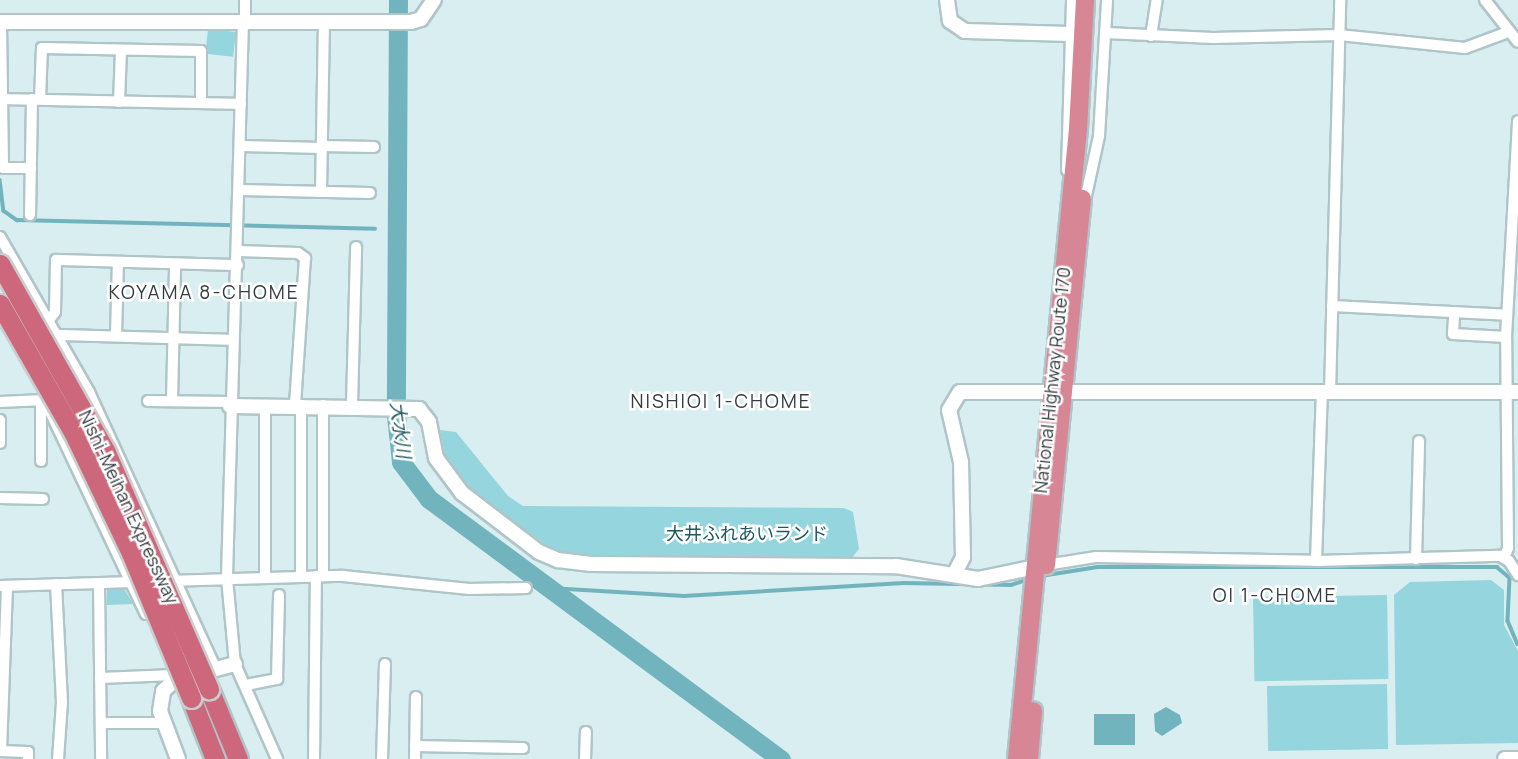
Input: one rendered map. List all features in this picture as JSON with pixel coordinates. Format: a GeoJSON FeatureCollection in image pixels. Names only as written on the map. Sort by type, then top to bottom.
{"type":"FeatureCollection","features":[{"type":"Feature","properties":{"kind":"highway","name":"National Highway Route 170"},"geometry":{"type":"LineString","coordinates":[[1058,390],[1069,200],[1085,0]]}},
{"type":"Feature","properties":{"kind":"highway","name":"National Highway Route 170"},"geometry":{"type":"LineString","coordinates":[[1017,759],[1079,226],[1096,0]]}},
{"type":"Feature","properties":{"kind":"highway","name":"Nishi-Meihan Expressway"},"geometry":{"type":"LineString","coordinates":[[0,264],[105,450],[238,759]]}},
{"type":"Feature","properties":{"kind":"highway","name":"Nishi-Meihan Expressway"},"geometry":{"type":"LineString","coordinates":[[0,304],[73,432],[131,553],[215,759]]}},
{"type":"Feature","properties":{"kind":"highway","name":"National Highway Route 170"},"geometry":{"type":"LineString","coordinates":[[1029,759],[1040,567]]}},
{"type":"Feature","properties":{"kind":"highway"},"geometry":{"type":"LineString","coordinates":[[214,698],[248,759]]}},
{"type":"Feature","properties":{"kind":"street"},"geometry":{"type":"LineString","coordinates":[[245,0],[227,578],[234,664],[246,685],[277,759]]}},
{"type":"Feature","properties":{"kind":"street"},"geometry":{"type":"LineString","coordinates":[[31,168],[3,168],[1,22],[407,22],[421,19],[434,0]]}},
{"type":"Feature","properties":{"kind":"street"},"geometry":{"type":"LineString","coordinates":[[947,0],[950,21],[965,31],[1071,34]]}},
{"type":"Feature","properties":{"kind":"street"},"geometry":{"type":"LineString","coordinates":[[1069,200],[1066,140],[1072,0]]}},
{"type":"Feature","properties":{"kind":"street"},"geometry":{"type":"LineString","coordinates":[[1079,226],[1099,135],[1107,0]]}},
{"type":"Feature","properties":{"kind":"street"},"geometry":{"type":"LineString","coordinates":[[1152,36],[1157,0]]}},
{"type":"Feature","properties":{"kind":"street"},"geometry":{"type":"LineString","coordinates":[[1316,561],[1332,306],[1340,0]]}},
{"type":"Feature","properties":{"kind":"street"},"geometry":{"type":"LineString","coordinates":[[1485,0],[1518,42]]}},
{"type":"Feature","properties":{"kind":"street"},"geometry":{"type":"LineString","coordinates":[[321,192],[324,21]]}},
{"type":"Feature","properties":{"kind":"street"},"geometry":{"type":"LineString","coordinates":[[1106,33],[1152,36],[1339,35],[1465,48],[1508,32]]}},
{"type":"Feature","properties":{"kind":"street"},"geometry":{"type":"LineString","coordinates":[[30,215],[41,48],[201,51],[201,103]]}},
{"type":"Feature","properties":{"kind":"street"},"geometry":{"type":"LineString","coordinates":[[119,102],[121,50]]}},
{"type":"Feature","properties":{"kind":"street"},"geometry":{"type":"LineString","coordinates":[[2,99],[242,104]]}},
{"type":"Feature","properties":{"kind":"street"},"geometry":{"type":"LineString","coordinates":[[1518,121],[1507,315],[1511,392],[1508,548],[1511,563],[1518,575]]}},
{"type":"Feature","properties":{"kind":"street"},"geometry":{"type":"LineString","coordinates":[[241,146],[374,147]]}},
{"type":"Feature","properties":{"kind":"street"},"geometry":{"type":"LineString","coordinates":[[240,190],[370,193]]}},
{"type":"Feature","properties":{"kind":"street"},"geometry":{"type":"LineString","coordinates":[[0,237],[49,320],[121,457],[216,669]]}},
{"type":"Feature","properties":{"kind":"street"},"geometry":{"type":"LineString","coordinates":[[352,405],[356,247]]}},
{"type":"Feature","properties":{"kind":"street"},"geometry":{"type":"LineString","coordinates":[[239,251],[298,253],[305,258],[298,405],[301,577]]}},
{"type":"Feature","properties":{"kind":"street"},"geometry":{"type":"LineString","coordinates":[[49,320],[55,312],[56,260],[238,265]]}},
{"type":"Feature","properties":{"kind":"street"},"geometry":{"type":"LineString","coordinates":[[116,336],[118,262]]}},
{"type":"Feature","properties":{"kind":"street"},"geometry":{"type":"LineString","coordinates":[[172,401],[175,264]]}},
{"type":"Feature","properties":{"kind":"street"},"geometry":{"type":"LineString","coordinates":[[1332,306],[1507,315]]}},
{"type":"Feature","properties":{"kind":"street"},"geometry":{"type":"LineString","coordinates":[[1454,317],[1453,334],[1510,333]]}},
{"type":"Feature","properties":{"kind":"street"},"geometry":{"type":"LineString","coordinates":[[0,322],[43,400],[132,583],[174,678]]}},
{"type":"Feature","properties":{"kind":"street"},"geometry":{"type":"LineString","coordinates":[[57,335],[233,340]]}},
{"type":"Feature","properties":{"kind":"street"},"geometry":{"type":"LineString","coordinates":[[954,575],[963,557],[961,462],[949,410],[953,397],[970,390],[1511,392]]}},
{"type":"Feature","properties":{"kind":"street"},"geometry":{"type":"LineString","coordinates":[[0,402],[43,400]]}},
{"type":"Feature","properties":{"kind":"street"},"geometry":{"type":"LineString","coordinates":[[41,460],[43,400]]}},
{"type":"Feature","properties":{"kind":"street"},"geometry":{"type":"LineString","coordinates":[[148,401],[265,406],[405,405],[426,414],[436,458],[462,493],[539,552],[558,560],[591,564],[896,566],[992,579],[1096,557],[1316,561],[1416,559],[1511,563]]}},
{"type":"Feature","properties":{"kind":"street"},"geometry":{"type":"LineString","coordinates":[[314,759],[323,405]]}},
{"type":"Feature","properties":{"kind":"street"},"geometry":{"type":"LineString","coordinates":[[265,406],[265,577]]}},
{"type":"Feature","properties":{"kind":"street"},"geometry":{"type":"LineString","coordinates":[[0,420],[0,443]]}},
{"type":"Feature","properties":{"kind":"street"},"geometry":{"type":"LineString","coordinates":[[1416,559],[1419,440]]}},
{"type":"Feature","properties":{"kind":"street"},"geometry":{"type":"LineString","coordinates":[[0,498],[43,499]]}},
{"type":"Feature","properties":{"kind":"street"},"geometry":{"type":"LineString","coordinates":[[28,759],[29,752],[0,751],[3,586],[319,576],[469,589],[526,588]]}},
{"type":"Feature","properties":{"kind":"street"},"geometry":{"type":"LineString","coordinates":[[56,584],[62,702],[58,759]]}},
{"type":"Feature","properties":{"kind":"street"},"geometry":{"type":"LineString","coordinates":[[99,584],[102,759]]}},
{"type":"Feature","properties":{"kind":"street"},"geometry":{"type":"LineString","coordinates":[[246,685],[277,679],[279,595]]}},
{"type":"Feature","properties":{"kind":"street"},"geometry":{"type":"LineString","coordinates":[[100,678],[174,678],[234,664]]}},
{"type":"Feature","properties":{"kind":"street"},"geometry":{"type":"LineString","coordinates":[[382,759],[385,664]]}},
{"type":"Feature","properties":{"kind":"street"},"geometry":{"type":"LineString","coordinates":[[174,678],[160,702],[178,759]]}},
{"type":"Feature","properties":{"kind":"street"},"geometry":{"type":"LineString","coordinates":[[415,759],[416,696]]}},
{"type":"Feature","properties":{"kind":"street"},"geometry":{"type":"LineString","coordinates":[[101,723],[165,723]]}},
{"type":"Feature","properties":{"kind":"street"},"geometry":{"type":"LineString","coordinates":[[585,759],[586,732]]}},
{"type":"Feature","properties":{"kind":"street"},"geometry":{"type":"LineString","coordinates":[[415,746],[523,748]]}},
{"type":"Feature","properties":{"kind":"street"},"geometry":{"type":"LineString","coordinates":[[1505,759],[1518,759]]}},
{"type":"Feature","properties":{"kind":"green space"},"geometry":{"type":"Polygon","coordinates":[[[208,29],[236,32],[233,57],[205,54],[208,29]]]}},
{"type":"Feature","properties":{"kind":"green space","name":"大井ふれあいランド"},"geometry":{"type":"Polygon","coordinates":[[[440,430],[456,432],[508,496],[523,506],[844,508],[853,512],[859,549],[851,559],[610,557],[555,551],[472,494],[447,465],[440,430]]]}},
{"type":"Feature","properties":{"kind":"green space"},"geometry":{"type":"Polygon","coordinates":[[[1491,580],[1504,590],[1504,625],[1518,651],[1518,743],[1396,745],[1394,595],[1410,582],[1491,580]]]}},
{"type":"Feature","properties":{"kind":"green space"},"geometry":{"type":"Polygon","coordinates":[[[123,587],[133,604],[107,605],[107,588],[123,587]]]}},
{"type":"Feature","properties":{"kind":"green space"},"geometry":{"type":"Polygon","coordinates":[[[1387,595],[1388,679],[1254,681],[1253,597],[1387,595]]]}},
{"type":"Feature","properties":{"kind":"green space"},"geometry":{"type":"Polygon","coordinates":[[[1387,684],[1388,749],[1268,751],[1267,686],[1387,684]]]}},
{"type":"Feature","properties":{"kind":"shaded area"},"geometry":{"type":"Polygon","coordinates":[[[1166,707],[1180,715],[1182,723],[1162,736],[1155,731],[1154,714],[1166,707]]]}},
{"type":"Feature","properties":{"kind":"shaded area"},"geometry":{"type":"Polygon","coordinates":[[[1094,714],[1135,714],[1135,745],[1094,745],[1094,714]]]}},
{"type":"Feature","properties":{"kind":"waterway","name":"大水川"},"geometry":{"type":"LineString","coordinates":[[398,0],[396,415],[401,462],[429,499],[781,759]]}},
{"type":"Feature","properties":{"kind":"waterway"},"geometry":{"type":"LineString","coordinates":[[0,180],[4,211],[17,220],[375,229]]}},
{"type":"Feature","properties":{"kind":"waterway"},"geometry":{"type":"LineString","coordinates":[[1041,576],[1097,567],[1497,567],[1510,578],[1508,621],[1518,644]]}},
{"type":"Feature","properties":{"kind":"waterway"},"geometry":{"type":"LineString","coordinates":[[550,588],[684,596],[904,583],[1011,585],[1030,579]]}},
{"type":"Feature","properties":{"kind":"district","name":"KOYAMA 8-CHOME"},"geometry":{"type":"Point","coordinates":[204,293]}},
{"type":"Feature","properties":{"kind":"district","name":"NISHIOI 1-CHOME"},"geometry":{"type":"Point","coordinates":[721,402]}},
{"type":"Feature","properties":{"kind":"district","name":"OI 1-CHOME"},"geometry":{"type":"Point","coordinates":[1275,596]}}]}
